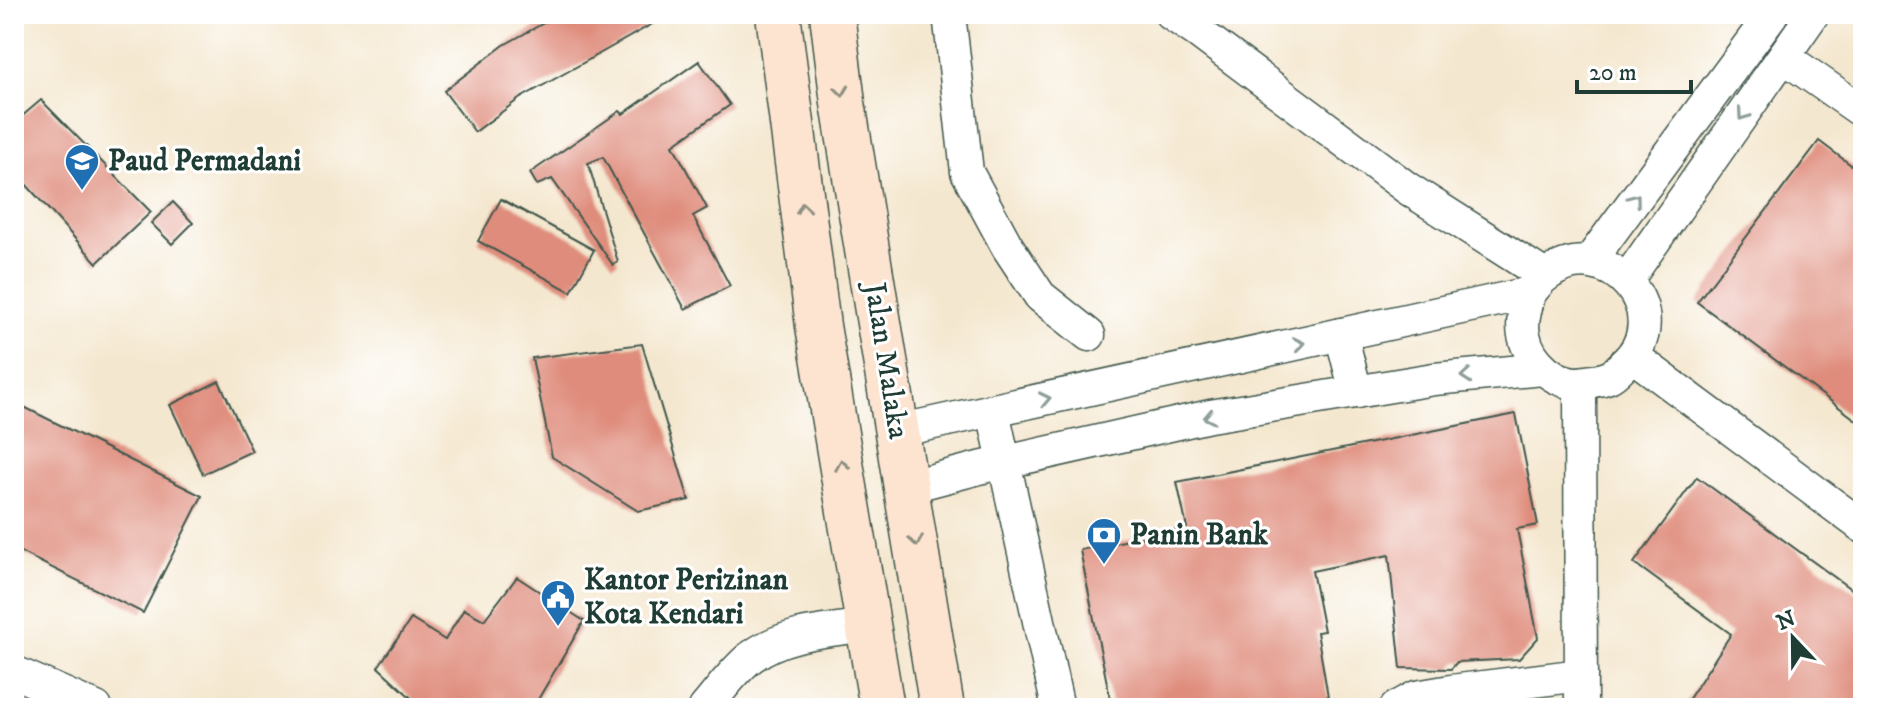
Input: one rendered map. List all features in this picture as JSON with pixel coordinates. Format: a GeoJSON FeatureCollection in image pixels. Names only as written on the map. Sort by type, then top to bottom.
{"type":"FeatureCollection","features":[{"type":"Feature","properties":{"kind":"street","name":"Jalan Malaka"},"geometry":{"type":"LineString","coordinates":[[778,14],[818,326],[882,708]]}},
{"type":"Feature","properties":{"kind":"street","name":"Jalan Malaka"},"geometry":{"type":"LineString","coordinates":[[832,14],[843,103],[897,431],[923,482],[942,708]]}},
{"type":"Feature","properties":{"kind":"street"},"geometry":{"type":"LineString","coordinates":[[949,14],[967,172],[1007,246],[1040,296],[1089,335]]}},
{"type":"Feature","properties":{"kind":"street"},"geometry":{"type":"LineString","coordinates":[[1171,14],[1538,284]]}},
{"type":"Feature","properties":{"kind":"street"},"geometry":{"type":"LineString","coordinates":[[1589,262],[1772,14]]}},
{"type":"Feature","properties":{"kind":"street"},"geometry":{"type":"LineString","coordinates":[[1627,280],[1808,21]]}},
{"type":"Feature","properties":{"kind":"street"},"geometry":{"type":"LineString","coordinates":[[1784,57],[1863,112]]}},
{"type":"Feature","properties":{"kind":"street"},"geometry":{"type":"LineString","coordinates":[[897,431],[1341,334],[1538,284],[1566,265],[1589,262],[1609,268],[1627,280],[1638,298],[1644,317],[1642,337],[1634,357],[1610,377],[1580,383],[1560,379],[1543,369],[1530,353],[1523,333],[1523,313],[1538,284]]}},
{"type":"Feature","properties":{"kind":"street"},"geometry":{"type":"LineString","coordinates":[[1341,334],[1356,392]]}},
{"type":"Feature","properties":{"kind":"street"},"geometry":{"type":"LineString","coordinates":[[1634,357],[1863,527]]}},
{"type":"Feature","properties":{"kind":"street"},"geometry":{"type":"LineString","coordinates":[[923,482],[1210,416],[1434,379],[1543,369]]}},
{"type":"Feature","properties":{"kind":"street"},"geometry":{"type":"LineString","coordinates":[[1580,383],[1581,708]]}},
{"type":"Feature","properties":{"kind":"street"},"geometry":{"type":"LineString","coordinates":[[967,416],[992,465],[1058,708]]}},
{"type":"Feature","properties":{"kind":"street"},"geometry":{"type":"LineString","coordinates":[[705,708],[750,658],[780,640],[869,625]]}},
{"type":"Feature","properties":{"kind":"street"},"geometry":{"type":"LineString","coordinates":[[14,672],[96,708]]}},
{"type":"Feature","properties":{"kind":"street"},"geometry":{"type":"LineString","coordinates":[[1396,708],[1416,697],[1581,675]]}},
{"type":"Feature","properties":{"kind":"building"},"geometry":{"type":"Polygon","coordinates":[[[560,14],[670,14],[519,99],[475,132],[444,91],[504,45],[560,14]]]}},
{"type":"Feature","properties":{"kind":"building"},"geometry":{"type":"Polygon","coordinates":[[[699,61],[730,105],[673,145],[707,208],[693,216],[730,286],[685,309],[603,157],[588,163],[618,262],[613,265],[552,179],[537,185],[530,173],[699,61]]]}},
{"type":"Feature","properties":{"kind":"building","name":"Paud Permadani"},"geometry":{"type":"Polygon","coordinates":[[[41,100],[151,212],[97,263],[14,171],[14,123],[41,100]]]}},
{"type":"Feature","properties":{"kind":"building"},"geometry":{"type":"Polygon","coordinates":[[[1819,141],[1863,174],[1863,425],[1697,302],[1819,141]]]}},
{"type":"Feature","properties":{"kind":"building"},"geometry":{"type":"Polygon","coordinates":[[[501,199],[594,250],[571,292],[478,241],[501,199]]]}},
{"type":"Feature","properties":{"kind":"building"},"geometry":{"type":"Polygon","coordinates":[[[173,202],[193,223],[172,244],[151,223],[173,202]]]}},
{"type":"Feature","properties":{"kind":"building"},"geometry":{"type":"Polygon","coordinates":[[[642,344],[689,500],[638,511],[552,457],[532,358],[642,344]]]}},
{"type":"Feature","properties":{"kind":"building"},"geometry":{"type":"Polygon","coordinates":[[[219,381],[252,451],[203,474],[170,405],[219,381]]]}},
{"type":"Feature","properties":{"kind":"building"},"geometry":{"type":"Polygon","coordinates":[[[14,402],[202,496],[143,613],[14,549],[14,402]]]}},
{"type":"Feature","properties":{"kind":"building"},"geometry":{"type":"Polygon","coordinates":[[[1516,414],[1538,525],[1517,529],[1538,638],[1519,659],[1457,662],[1451,669],[1401,668],[1389,555],[1312,571],[1324,631],[1317,632],[1330,708],[1112,708],[1080,550],[1187,528],[1177,482],[1516,414]]]}},
{"type":"Feature","properties":{"kind":"building"},"geometry":{"type":"Polygon","coordinates":[[[1697,477],[1863,598],[1863,708],[1683,708],[1731,634],[1634,563],[1697,477]]]}},
{"type":"Feature","properties":{"kind":"building"},"geometry":{"type":"Polygon","coordinates":[[[517,577],[584,621],[533,708],[422,708],[378,667],[411,619],[445,640],[464,609],[484,620],[517,577]]]}},
{"type":"Feature","properties":{"kind":"place","name":"Paud Permadani"},"geometry":{"type":"Point","coordinates":[82,192]}},
{"type":"Feature","properties":{"kind":"place","name":"Panin Bank"},"geometry":{"type":"Point","coordinates":[1104,566]}},
{"type":"Feature","properties":{"kind":"place","name":"Kantor Perizinan Kota Kendari"},"geometry":{"type":"Point","coordinates":[558,628]}}]}
